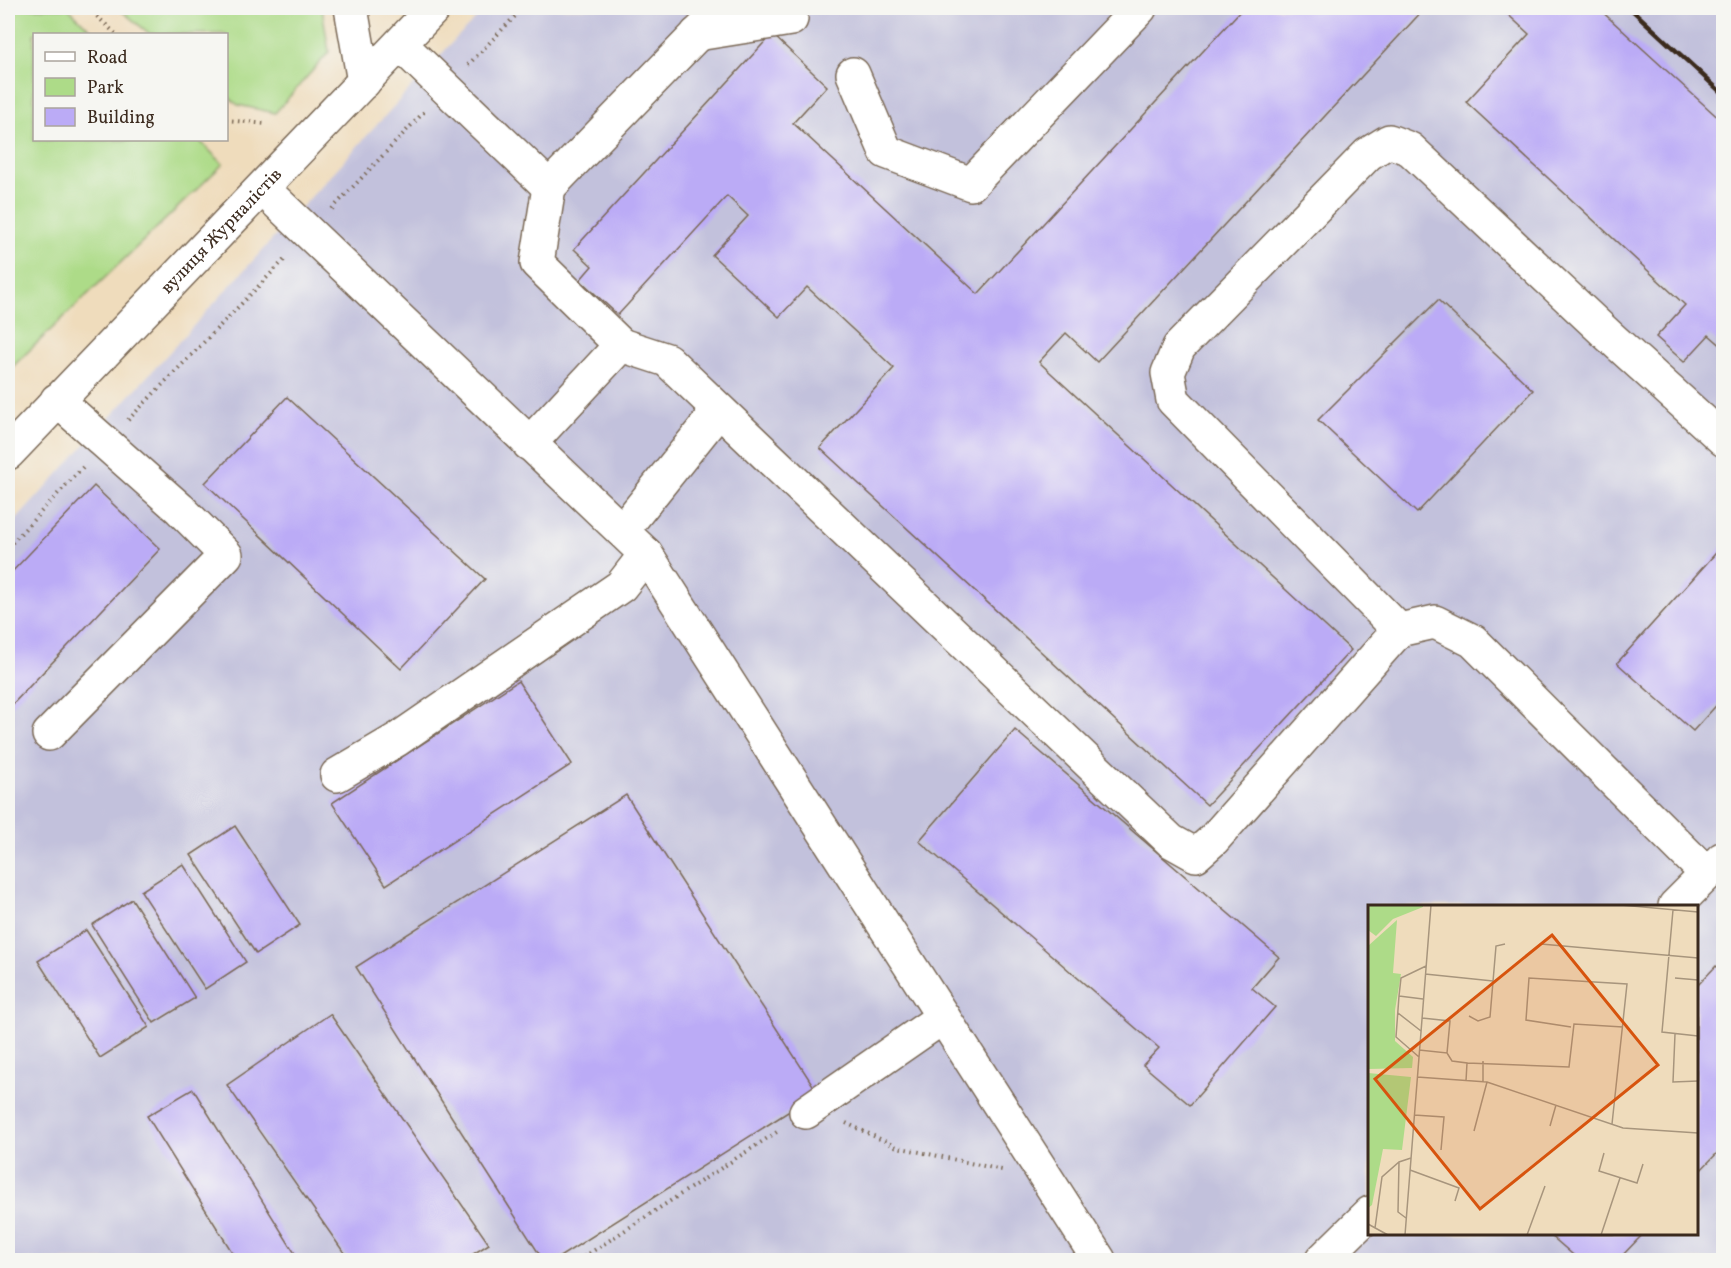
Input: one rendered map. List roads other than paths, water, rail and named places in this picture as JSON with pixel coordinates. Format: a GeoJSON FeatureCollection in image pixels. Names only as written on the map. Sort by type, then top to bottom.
{"type":"FeatureCollection","features":[{"type":"Feature","properties":{"kind":"street"},"geometry":{"type":"LineString","coordinates":[[351,8],[364,82]]}},
{"type":"Feature","properties":{"kind":"street","name":"вулиця Журналістів"},"geometry":{"type":"LineString","coordinates":[[8,453],[434,8]]}},
{"type":"Feature","properties":{"kind":"street"},"geometry":{"type":"LineString","coordinates":[[853,75],[886,152],[970,184],[1140,8]]}},
{"type":"Feature","properties":{"kind":"street"},"geometry":{"type":"LineString","coordinates":[[792,19],[703,21],[549,187],[537,262],[621,345],[667,360],[1171,841],[1196,855],[1213,840],[1399,630],[1435,622],[1473,641],[1715,866],[1676,905]]}},
{"type":"Feature","properties":{"kind":"street"},"geometry":{"type":"LineString","coordinates":[[400,44],[549,187]]}},
{"type":"Feature","properties":{"kind":"street"},"geometry":{"type":"LineString","coordinates":[[1399,630],[1173,400],[1168,373],[1179,347],[1368,154],[1389,141],[1410,149],[1608,335],[1724,440]]}},
{"type":"Feature","properties":{"kind":"street"},"geometry":{"type":"LineString","coordinates":[[263,189],[646,554],[1100,1260]]}},
{"type":"Feature","properties":{"kind":"street"},"geometry":{"type":"LineString","coordinates":[[529,444],[621,345]]}},
{"type":"Feature","properties":{"kind":"street"},"geometry":{"type":"LineString","coordinates":[[49,734],[226,555],[180,509],[57,400]]}},
{"type":"Feature","properties":{"kind":"street"},"geometry":{"type":"LineString","coordinates":[[622,531],[719,410]]}},
{"type":"Feature","properties":{"kind":"street"},"geometry":{"type":"LineString","coordinates":[[337,775],[398,739],[621,586],[646,554]]}},
{"type":"Feature","properties":{"kind":"street"},"geometry":{"type":"LineString","coordinates":[[806,1112],[943,1017]]}},
{"type":"Feature","properties":{"kind":"street"},"geometry":{"type":"LineString","coordinates":[[1322,1260],[1368,1215]]}},
{"type":"Feature","properties":{"kind":"railway"},"geometry":{"type":"LineString","coordinates":[[1630,8],[1724,95]]}}]}
